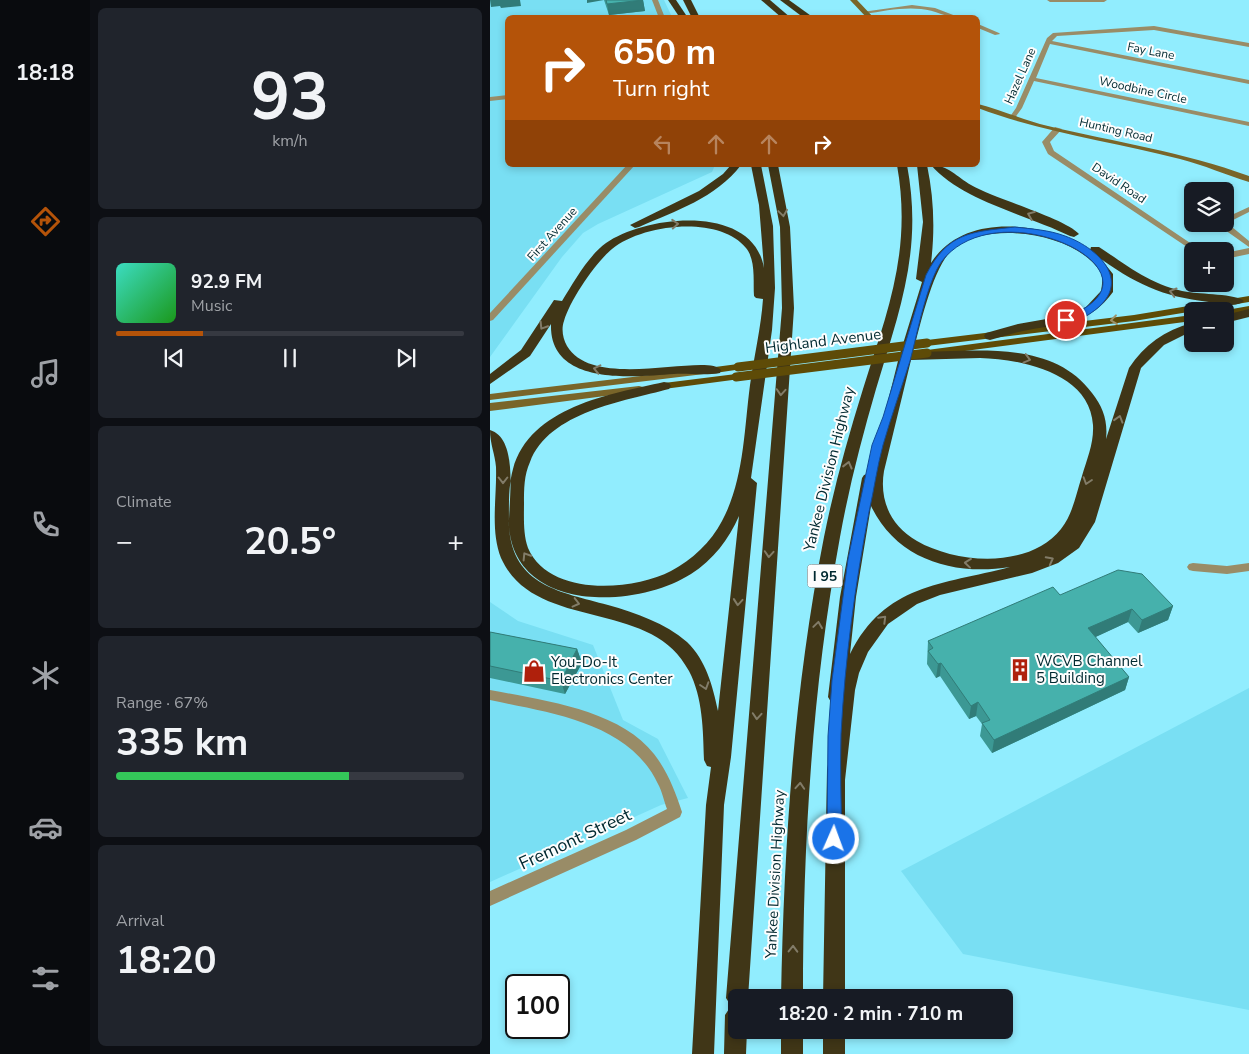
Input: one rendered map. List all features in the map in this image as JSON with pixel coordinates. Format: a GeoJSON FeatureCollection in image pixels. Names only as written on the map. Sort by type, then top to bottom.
{"type":"FeatureCollection","features":[{"type":"Feature","properties":{"kind":"highway"},"geometry":{"type":"LineString","coordinates":[[672,0],[682,15]]}},
{"type":"Feature","properties":{"kind":"highway"},"geometry":{"type":"LineString","coordinates":[[687,0],[694,15]]}},
{"type":"Feature","properties":{"kind":"highway"},"geometry":{"type":"LineString","coordinates":[[696,0],[704,15]]}},
{"type":"Feature","properties":{"kind":"highway"},"geometry":{"type":"LineString","coordinates":[[765,0],[783,15]]}},
{"type":"Feature","properties":{"kind":"highway"},"geometry":{"type":"LineString","coordinates":[[784,0],[806,15]]}},
{"type":"Feature","properties":{"kind":"highway"},"geometry":{"type":"LineString","coordinates":[[795,0],[814,15]]}},
{"type":"Feature","properties":{"kind":"highway"},"geometry":{"type":"LineString","coordinates":[[490,380],[526,353],[597,247],[621,232],[710,189],[727,176],[734,167]]}},
{"type":"Feature","properties":{"kind":"highway"},"geometry":{"type":"LineString","coordinates":[[756,167],[764,206],[769,254],[765,332],[760,352]]}},
{"type":"Feature","properties":{"kind":"highway","name":"Yankee Division Highway"},"geometry":{"type":"LineString","coordinates":[[738,989],[788,308],[786,236],[774,167]]}},
{"type":"Feature","properties":{"kind":"highway","name":"Yankee Division Highway"},"geometry":{"type":"LineString","coordinates":[[792,989],[798,817],[815,642],[826,570],[842,491],[906,265],[910,215],[902,167]]}},
{"type":"Feature","properties":{"kind":"highway"},"geometry":{"type":"LineString","coordinates":[[913,327],[925,267],[928,231],[928,197],[922,167]]}},
{"type":"Feature","properties":{"kind":"highway"},"geometry":{"type":"LineString","coordinates":[[938,167],[954,180],[975,192],[1071,232],[1129,273],[1149,284],[1187,296],[1244,300]]}},
{"type":"Feature","properties":{"kind":"highway"},"geometry":{"type":"LineString","coordinates":[[703,1054],[715,805],[735,630],[760,352],[760,288],[753,251],[747,242],[736,235],[704,225],[676,224],[632,233],[612,244],[598,258],[557,322],[556,336],[562,350],[572,359],[590,368],[626,374],[680,370],[715,370]]}},
{"type":"Feature","properties":{"kind":"highway"},"geometry":{"type":"LineString","coordinates":[[907,356],[927,351],[989,353],[1027,359],[1058,371],[1086,394],[1096,410],[1100,435],[1071,526],[1056,542],[1039,553],[1022,560],[997,564],[966,564],[924,552],[908,543],[891,528],[881,512],[876,497],[876,478],[888,417],[913,327],[929,277],[936,262],[953,244],[974,235],[1008,230],[1050,234],[1081,247],[1096,259],[1104,270],[1108,281],[1106,292],[1100,302],[1087,312],[1066,320],[1018,328],[990,336]]}},
{"type":"Feature","properties":{"kind":"highway"},"geometry":{"type":"LineString","coordinates":[[1234,316],[1249,311]]}},
{"type":"Feature","properties":{"kind":"highway"},"geometry":{"type":"LineString","coordinates":[[836,780],[849,678],[859,653],[875,628],[896,608],[923,594],[954,584],[1030,569],[1046,563],[1070,547],[1081,535],[1088,522],[1137,364],[1160,341],[1184,330]]}},
{"type":"Feature","properties":{"kind":"highway"},"geometry":{"type":"LineString","coordinates":[[664,386],[606,400],[579,409],[547,429],[525,453],[518,469],[518,534],[524,554],[544,575],[574,588],[610,592],[650,586],[684,571],[709,550],[726,529],[738,498],[750,449]]}},
{"type":"Feature","properties":{"kind":"highway"},"geometry":{"type":"LineString","coordinates":[[834,989],[836,780],[834,736],[848,597],[870,475],[881,434],[888,417]]}},
{"type":"Feature","properties":{"kind":"highway"},"geometry":{"type":"LineString","coordinates":[[490,435],[497,443],[502,456],[505,548],[519,573],[532,585],[549,595],[624,615],[654,627],[677,644],[695,665],[704,683],[712,717],[715,805]]}},
{"type":"Feature","properties":{"kind":"highway"},"geometry":{"type":"LineString","coordinates":[[735,1039],[735,1054]]}},
{"type":"Feature","properties":{"kind":"highway"},"geometry":{"type":"LineString","coordinates":[[792,1039],[792,1054]]}},
{"type":"Feature","properties":{"kind":"highway"},"geometry":{"type":"LineString","coordinates":[[834,1039],[834,1054]]}},
{"type":"Feature","properties":{"kind":"main road"},"geometry":{"type":"LineString","coordinates":[[853,0],[868,15]]}},
{"type":"Feature","properties":{"kind":"main road","name":"Hunting Road"},"geometry":{"type":"LineString","coordinates":[[980,107],[1012,118],[1195,160],[1249,178]]}},
{"type":"Feature","properties":{"kind":"main road","name":"Highland Avenue"},"geometry":{"type":"LineString","coordinates":[[927,351],[990,336],[1142,316],[1244,300]]}},
{"type":"Feature","properties":{"kind":"main road"},"geometry":{"type":"LineString","coordinates":[[1234,312],[1249,311]]}},
{"type":"Feature","properties":{"kind":"main road","name":"Highland Avenue"},"geometry":{"type":"LineString","coordinates":[[490,407],[664,386],[737,372],[927,351],[1184,319]]}},
{"type":"Feature","properties":{"kind":"main road","name":"Highland Avenue"},"geometry":{"type":"LineString","coordinates":[[490,397],[715,370],[737,372],[907,356]]}},
{"type":"Feature","properties":{"kind":"street"},"geometry":{"type":"LineString","coordinates":[[655,0],[661,15]]}},
{"type":"Feature","properties":{"kind":"street"},"geometry":{"type":"LineString","coordinates":[[1050,0],[1104,0]]}},
{"type":"Feature","properties":{"kind":"street"},"geometry":{"type":"LineString","coordinates":[[868,15],[922,6],[934,8],[951,15]]}},
{"type":"Feature","properties":{"kind":"street"},"geometry":{"type":"LineString","coordinates":[[980,27],[997,34]]}},
{"type":"Feature","properties":{"kind":"street"},"geometry":{"type":"LineString","coordinates":[[1048,42],[1052,36],[1060,33],[1150,28],[1249,45]]}},
{"type":"Feature","properties":{"kind":"street","name":"Hazel Lane"},"geometry":{"type":"LineString","coordinates":[[1012,118],[1020,108],[1048,42]]}},
{"type":"Feature","properties":{"kind":"street","name":"Fay Lane"},"geometry":{"type":"LineString","coordinates":[[1048,42],[1249,82]]}},
{"type":"Feature","properties":{"kind":"street","name":"Woodbine Circle"},"geometry":{"type":"LineString","coordinates":[[1032,78],[1249,124]]}},
{"type":"Feature","properties":{"kind":"street"},"geometry":{"type":"LineString","coordinates":[[490,99],[505,97]]}},
{"type":"Feature","properties":{"kind":"street","name":"David Road"},"geometry":{"type":"LineString","coordinates":[[1058,129],[1046,142],[1051,152],[1185,242]]}},
{"type":"Feature","properties":{"kind":"street","name":"First Avenue"},"geometry":{"type":"LineString","coordinates":[[490,318],[494,309],[629,167]]}},
{"type":"Feature","properties":{"kind":"street"},"geometry":{"type":"LineString","coordinates":[[1249,209],[1225,221],[1228,228],[1249,245]]}},
{"type":"Feature","properties":{"kind":"street"},"geometry":{"type":"LineString","coordinates":[[1234,254],[1249,251]]}},
{"type":"Feature","properties":{"kind":"street"},"geometry":{"type":"LineString","coordinates":[[1193,567],[1227,570],[1249,567]]}},
{"type":"Feature","properties":{"kind":"street","name":"Fremont Street"},"geometry":{"type":"LineString","coordinates":[[490,696],[576,714],[612,728],[649,758],[660,770],[669,787],[675,812],[631,835],[490,899]]}},
{"type":"Feature","properties":{"kind":"shaded area"},"geometry":{"type":"Polygon","coordinates":[[[490,0],[664,0],[671,15],[505,15],[505,167],[714,167],[712,172],[598,224],[583,233],[562,257],[490,357],[490,0]]]}},
{"type":"Feature","properties":{"kind":"shaded area"},"geometry":{"type":"Polygon","coordinates":[[[490,602],[518,621],[593,645],[623,720],[658,739],[688,798],[661,805],[490,882],[490,602]]]}},
{"type":"Feature","properties":{"kind":"shaded area"},"geometry":{"type":"Polygon","coordinates":[[[1249,688],[1249,1010],[963,954],[901,871],[1249,688]]]}},
{"type":"Feature","properties":{"kind":"building"},"geometry":{"type":"Polygon","coordinates":[[[606,0],[643,0],[607,4],[606,0]]]}},
{"type":"Feature","properties":{"kind":"building","name":"WCVB Channel 5 Building"},"geometry":{"type":"Polygon","coordinates":[[[1118,570],[1142,574],[1173,606],[1142,620],[1132,609],[1088,628],[1129,677],[994,740],[982,723],[990,720],[978,702],[971,706],[941,663],[938,664],[928,651],[933,648],[928,641],[1053,587],[1060,595],[1118,570]]]}},
{"type":"Feature","properties":{"kind":"building"},"geometry":{"type":"Polygon","coordinates":[[[490,632],[577,649],[561,681],[490,666],[490,632]]]}},
{"type":"Feature","properties":{"kind":"place","name":"WCVB Channel 5 Building"},"geometry":{"type":"Point","coordinates":[1020,670]}},
{"type":"Feature","properties":{"kind":"place","name":"You-Do-It Electronics Center"},"geometry":{"type":"Point","coordinates":[534,671]}},
{"type":"Feature","properties":{"kind":"route"},"geometry":{"type":"LineString","coordinates":[[834,839],[836,780],[834,736],[845,617],[854,559],[870,475],[878,445],[930,275],[936,262],[949,247],[958,241],[974,235],[1008,230],[1050,234],[1072,242],[1089,253],[1104,270],[1108,281],[1103,299],[1098,304],[1083,314],[1066,320]]}}]}
